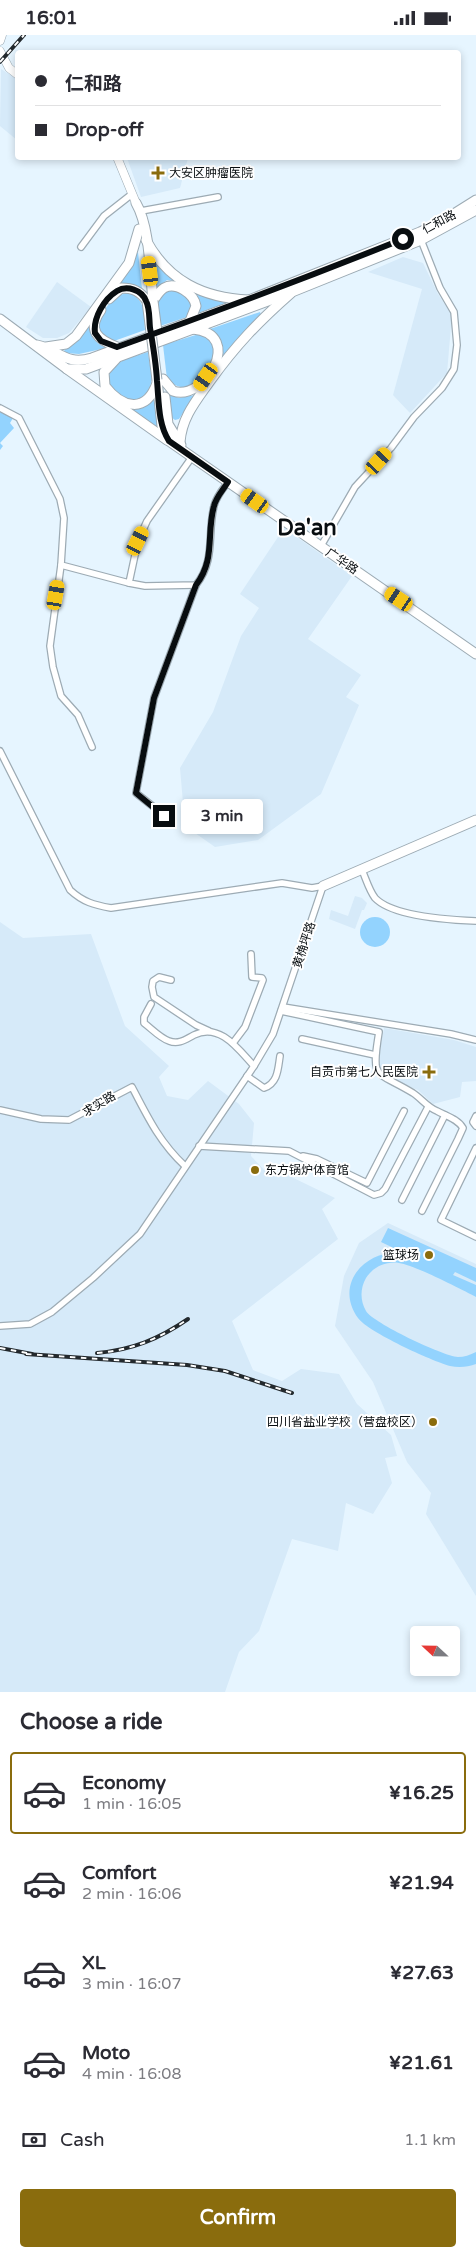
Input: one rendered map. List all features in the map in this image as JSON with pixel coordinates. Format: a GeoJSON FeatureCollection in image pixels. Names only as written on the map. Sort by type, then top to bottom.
{"type":"FeatureCollection","features":[{"type":"Feature","properties":{"kind":"main road","name":"仁和路"},"geometry":{"type":"LineString","coordinates":[[191,325],[420,232],[441,222],[476,200]]}},
{"type":"Feature","properties":{"kind":"main road"},"geometry":{"type":"LineString","coordinates":[[136,203],[160,380],[168,424],[182,446]]}},
{"type":"Feature","properties":{"kind":"main road"},"geometry":{"type":"LineString","coordinates":[[136,203],[146,240],[150,301]]}},
{"type":"Feature","properties":{"kind":"main road","name":"仁和路"},"geometry":{"type":"LineString","coordinates":[[41,346],[74,362],[118,352],[191,325],[292,292],[421,240],[476,210]]}},
{"type":"Feature","properties":{"kind":"main road"},"geometry":{"type":"LineString","coordinates":[[0,319],[41,346],[66,344],[76,336],[129,263],[139,229]]}},
{"type":"Feature","properties":{"kind":"main road"},"geometry":{"type":"LineString","coordinates":[[146,240],[161,265],[194,288],[227,299],[249,300]]}},
{"type":"Feature","properties":{"kind":"main road"},"geometry":{"type":"LineString","coordinates":[[150,301],[163,288],[169,286],[188,292],[196,306],[191,325],[209,332],[216,340],[219,354],[199,386],[188,392],[173,391],[160,380]]}},
{"type":"Feature","properties":{"kind":"main road"},"geometry":{"type":"LineString","coordinates":[[150,301],[137,291],[121,289],[114,293],[96,316],[95,333],[101,341],[118,352],[108,366],[103,379],[108,390],[128,404],[138,405],[149,399],[160,380]]}},
{"type":"Feature","properties":{"kind":"main road"},"geometry":{"type":"LineString","coordinates":[[182,446],[183,423],[190,409],[234,347],[292,292]]}},
{"type":"Feature","properties":{"kind":"main road"},"geometry":{"type":"LineString","coordinates":[[41,346],[43,353],[67,369]]}},
{"type":"Feature","properties":{"kind":"main road","name":"仁和路"},"geometry":{"type":"LineString","coordinates":[[67,369],[86,369],[118,352]]}},
{"type":"Feature","properties":{"kind":"main road","name":"广华路"},"geometry":{"type":"LineString","coordinates":[[67,369],[169,441],[182,446],[192,457],[476,654]]}},
{"type":"Feature","properties":{"kind":"main road"},"geometry":{"type":"LineString","coordinates":[[160,380],[162,426],[169,441]]}},
{"type":"Feature","properties":{"kind":"main road"},"geometry":{"type":"LineString","coordinates":[[322,887],[476,821]]}},
{"type":"Feature","properties":{"kind":"street"},"geometry":{"type":"LineString","coordinates":[[0,41],[2,35]]}},
{"type":"Feature","properties":{"kind":"street"},"geometry":{"type":"LineString","coordinates":[[0,51],[8,68],[15,73]]}},
{"type":"Feature","properties":{"kind":"street"},"geometry":{"type":"LineString","coordinates":[[118,160],[136,203]]}},
{"type":"Feature","properties":{"kind":"street"},"geometry":{"type":"LineString","coordinates":[[81,247],[104,216],[136,203],[218,197]]}},
{"type":"Feature","properties":{"kind":"street"},"geometry":{"type":"LineString","coordinates":[[321,546],[356,487],[391,448],[414,417],[442,388],[454,369],[457,345],[454,312],[440,288],[421,240]]}},
{"type":"Feature","properties":{"kind":"street"},"geometry":{"type":"LineString","coordinates":[[0,409],[19,418],[60,499],[64,518],[61,565],[50,646],[53,667],[61,696],[78,715],[92,747]]}},
{"type":"Feature","properties":{"kind":"street"},"geometry":{"type":"LineString","coordinates":[[129,583],[138,541],[147,521],[192,457]]}},
{"type":"Feature","properties":{"kind":"street"},"geometry":{"type":"LineString","coordinates":[[164,816],[136,793],[154,698],[196,585],[203,576],[207,563],[214,507],[228,482]]}},
{"type":"Feature","properties":{"kind":"street"},"geometry":{"type":"LineString","coordinates":[[61,565],[145,586],[196,585]]}},
{"type":"Feature","properties":{"kind":"street"},"geometry":{"type":"LineString","coordinates":[[0,751],[70,890],[80,899],[93,905],[111,908],[282,883],[312,888],[322,887]]}},
{"type":"Feature","properties":{"kind":"street"},"geometry":{"type":"LineString","coordinates":[[362,870],[375,897],[387,905],[428,917],[476,921]]}},
{"type":"Feature","properties":{"kind":"street","name":"黄桷坪路"},"geometry":{"type":"LineString","coordinates":[[0,1326],[30,1324],[58,1307],[93,1278],[140,1234],[254,1066],[273,1033],[322,887]]}},
{"type":"Feature","properties":{"kind":"street"},"geometry":{"type":"LineString","coordinates":[[233,1043],[245,1027],[262,980],[262,978],[252,977],[251,954]]}},
{"type":"Feature","properties":{"kind":"street"},"geometry":{"type":"LineString","coordinates":[[171,980],[160,977],[153,981],[154,997],[196,1025],[224,1036],[254,1066]]}},
{"type":"Feature","properties":{"kind":"street"},"geometry":{"type":"LineString","coordinates":[[150,1004],[144,1017],[144,1023],[169,1041],[179,1043],[196,1034],[211,1031]]}},
{"type":"Feature","properties":{"kind":"street"},"geometry":{"type":"LineString","coordinates":[[282,1009],[451,1033],[476,1040]]}},
{"type":"Feature","properties":{"kind":"street"},"geometry":{"type":"LineString","coordinates":[[282,1009],[379,1032],[375,1067],[385,1079],[412,1093],[428,1107],[460,1123],[463,1128],[422,1211]]}},
{"type":"Feature","properties":{"kind":"street"},"geometry":{"type":"LineString","coordinates":[[302,1039],[375,1055]]}},
{"type":"Feature","properties":{"kind":"street"},"geometry":{"type":"LineString","coordinates":[[247,1076],[264,1088],[271,1085],[276,1077],[280,1056]]}},
{"type":"Feature","properties":{"kind":"street","name":"求实路"},"geometry":{"type":"LineString","coordinates":[[0,1110],[41,1119],[70,1120],[132,1087],[159,1137],[169,1151],[185,1166]]}},
{"type":"Feature","properties":{"kind":"street"},"geometry":{"type":"LineString","coordinates":[[199,1146],[289,1151],[374,1195],[381,1193],[428,1107]]}},
{"type":"Feature","properties":{"kind":"street"},"geometry":{"type":"LineString","coordinates":[[297,1155],[317,1159],[367,1183],[404,1111]]}},
{"type":"Feature","properties":{"kind":"street"},"geometry":{"type":"LineString","coordinates":[[402,1200],[445,1115]]}},
{"type":"Feature","properties":{"kind":"street"},"geometry":{"type":"LineString","coordinates":[[476,1115],[473,1122],[476,1126]]}},
{"type":"Feature","properties":{"kind":"street"},"geometry":{"type":"LineString","coordinates":[[476,1148],[441,1219],[476,1237]]}},
{"type":"Feature","properties":{"kind":"shaded area"},"geometry":{"type":"Polygon","coordinates":[[[1,69],[15,78],[15,138],[0,126],[1,69]]]}},
{"type":"Feature","properties":{"kind":"shaded area","name":"大安区肿瘤医院"},"geometry":{"type":"Polygon","coordinates":[[[128,160],[187,160],[180,188],[141,197],[128,160]]]}},
{"type":"Feature","properties":{"kind":"shaded area"},"geometry":{"type":"Polygon","coordinates":[[[138,252],[142,289],[128,284],[115,287],[138,252]]]}},
{"type":"Feature","properties":{"kind":"shaded area"},"geometry":{"type":"Polygon","coordinates":[[[403,257],[423,263],[438,294],[452,315],[447,373],[410,413],[393,395],[422,289],[368,272],[403,257]]]}},
{"type":"Feature","properties":{"kind":"shaded area"},"geometry":{"type":"Polygon","coordinates":[[[152,260],[175,281],[167,280],[156,289],[152,260]]]}},
{"type":"Feature","properties":{"kind":"shaded area"},"geometry":{"type":"Polygon","coordinates":[[[57,282],[91,307],[69,333],[57,338],[43,338],[26,327],[57,282]]]}},
{"type":"Feature","properties":{"kind":"shaded area"},"geometry":{"type":"Polygon","coordinates":[[[172,289],[188,297],[192,307],[187,317],[160,326],[157,302],[163,291],[172,289]]]}},
{"type":"Feature","properties":{"kind":"shaded area"},"geometry":{"type":"Polygon","coordinates":[[[193,292],[226,303],[198,313],[199,299],[193,292]]]}},
{"type":"Feature","properties":{"kind":"shaded area"},"geometry":{"type":"Polygon","coordinates":[[[127,293],[138,299],[143,307],[145,330],[114,341],[107,339],[98,328],[101,316],[112,301],[127,293]]]}},
{"type":"Feature","properties":{"kind":"shaded area"},"geometry":{"type":"Polygon","coordinates":[[[260,312],[261,315],[236,340],[223,358],[220,340],[210,329],[260,312]]]}},
{"type":"Feature","properties":{"kind":"shaded area"},"geometry":{"type":"Polygon","coordinates":[[[89,322],[93,338],[106,348],[79,354],[66,353],[64,351],[89,322]]]}},
{"type":"Feature","properties":{"kind":"shaded area"},"geometry":{"type":"Polygon","coordinates":[[[199,334],[207,336],[215,348],[209,368],[192,387],[181,387],[167,379],[163,345],[199,334]]]}},
{"type":"Feature","properties":{"kind":"shaded area"},"geometry":{"type":"Polygon","coordinates":[[[148,352],[151,380],[148,391],[136,402],[127,400],[110,386],[109,378],[111,371],[120,362],[148,352]]]}},
{"type":"Feature","properties":{"kind":"shaded area"},"geometry":{"type":"Polygon","coordinates":[[[168,394],[179,398],[195,395],[179,419],[175,420],[171,417],[168,394]]]}},
{"type":"Feature","properties":{"kind":"shaded area"},"geometry":{"type":"Polygon","coordinates":[[[155,398],[159,428],[132,410],[145,407],[155,398]]]}},
{"type":"Feature","properties":{"kind":"shaded area"},"geometry":{"type":"Polygon","coordinates":[[[0,412],[13,418],[10,423],[14,428],[0,443],[0,412]]]}},
{"type":"Feature","properties":{"kind":"shaded area"},"geometry":{"type":"Polygon","coordinates":[[[284,528],[352,576],[308,639],[361,675],[346,697],[359,705],[321,794],[258,840],[215,847],[185,826],[180,768],[213,712],[241,636],[259,608],[240,594],[284,528]]]}},
{"type":"Feature","properties":{"kind":"shaded area"},"geometry":{"type":"Polygon","coordinates":[[[355,896],[362,898],[367,903],[364,910],[362,910],[355,929],[329,919],[331,910],[348,916],[355,896]]]}},
{"type":"Feature","properties":{"kind":"shaded area"},"geometry":{"type":"Polygon","coordinates":[[[375,917],[386,921],[390,932],[386,943],[375,947],[364,943],[360,932],[364,921],[375,917]]]}},
{"type":"Feature","properties":{"kind":"shaded area"},"geometry":{"type":"Polygon","coordinates":[[[0,922],[23,938],[91,934],[125,1026],[169,1066],[159,1077],[167,1096],[188,1100],[208,1081],[239,1104],[254,1123],[251,1156],[271,1177],[281,1172],[335,1198],[322,1209],[338,1239],[232,1321],[253,1370],[282,1381],[301,1369],[339,1374],[357,1404],[391,1435],[397,1456],[385,1458],[392,1483],[373,1514],[346,1503],[338,1551],[292,1539],[259,1631],[239,1652],[225,1692],[0,1692],[0,922]]]}},
{"type":"Feature","properties":{"kind":"shaded area","name":"自贡市第七人民医院"},"geometry":{"type":"Polygon","coordinates":[[[384,1028],[454,1040],[476,1047],[476,1081],[462,1082],[460,1097],[433,1104],[418,1090],[388,1079],[377,1065],[384,1028]]]}},
{"type":"Feature","properties":{"kind":"shaded area","name":"四川省盐业学校（营盘校区）"},"geometry":{"type":"Polygon","coordinates":[[[388,1223],[476,1264],[476,1596],[426,1514],[431,1493],[407,1462],[373,1382],[335,1326],[344,1276],[359,1243],[388,1223]]]}},
{"type":"Feature","properties":{"kind":"shaded area"},"geometry":{"type":"Polygon","coordinates":[[[388,1228],[476,1268],[476,1282],[455,1272],[453,1275],[476,1285],[476,1297],[415,1268],[399,1263],[389,1263],[372,1271],[364,1282],[362,1299],[366,1311],[394,1331],[438,1351],[458,1357],[476,1352],[476,1364],[457,1367],[441,1363],[374,1331],[358,1318],[351,1305],[349,1292],[358,1270],[378,1256],[390,1253],[404,1253],[381,1242],[388,1228]]]}},
{"type":"Feature","properties":{"kind":"railway"},"geometry":{"type":"LineString","coordinates":[[0,62],[24,35]]}},
{"type":"Feature","properties":{"kind":"railway"},"geometry":{"type":"LineString","coordinates":[[97,1353],[134,1346],[156,1338],[188,1319]]}},
{"type":"Feature","properties":{"kind":"railway"},"geometry":{"type":"LineString","coordinates":[[0,1348],[32,1354]]}},
{"type":"Feature","properties":{"kind":"railway"},"geometry":{"type":"LineString","coordinates":[[26,1354],[187,1365],[225,1371],[292,1393]]}},
{"type":"Feature","properties":{"kind":"place","name":"大安区肿瘤医院"},"geometry":{"type":"Point","coordinates":[158,173]}},
{"type":"Feature","properties":{"kind":"place","name":"自贡市第七人民医院"},"geometry":{"type":"Point","coordinates":[429,1072]}},
{"type":"Feature","properties":{"kind":"place","name":"东方锅炉体育馆"},"geometry":{"type":"Point","coordinates":[255,1170]}},
{"type":"Feature","properties":{"kind":"place","name":"篮球场"},"geometry":{"type":"Point","coordinates":[429,1255]}},
{"type":"Feature","properties":{"kind":"place","name":"四川省盐业学校（营盘校区）"},"geometry":{"type":"Point","coordinates":[433,1422]}},
{"type":"Feature","properties":{"kind":"district","name":"Da'an"},"geometry":{"type":"Point","coordinates":[307,527]}},
{"type":"Feature","properties":{"kind":"route"},"geometry":{"type":"LineString","coordinates":[[164,816],[136,793],[154,698],[196,585],[203,576],[212,537],[214,507],[217,497],[228,482],[176,447],[165,435],[162,426],[157,380],[152,341],[149,321],[147,301],[141,293],[129,288],[121,289],[114,293],[96,316],[95,333],[101,341],[117,347],[136,341],[154,334],[249,300],[403,239]]}}]}
